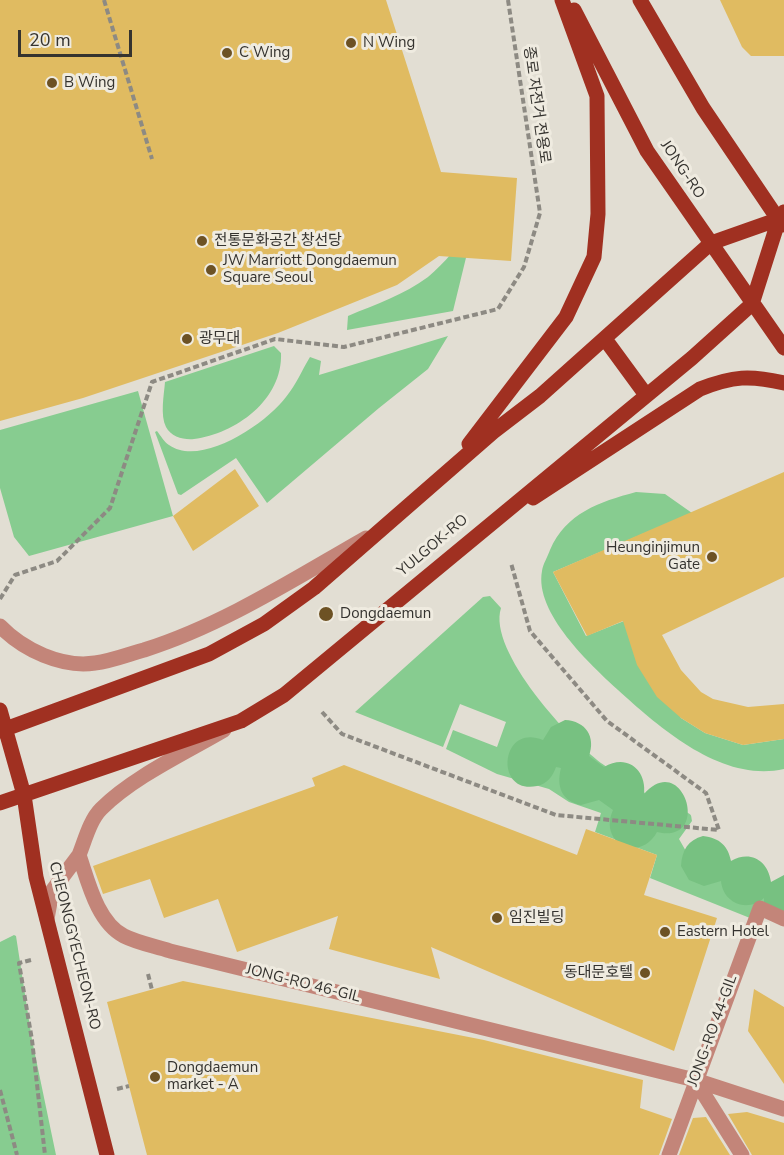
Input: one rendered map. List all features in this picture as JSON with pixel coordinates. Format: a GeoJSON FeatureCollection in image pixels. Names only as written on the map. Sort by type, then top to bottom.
{"type":"FeatureCollection","features":[{"type":"Feature","properties":{"kind":"main road"},"geometry":{"type":"LineString","coordinates":[[438,482],[566,317],[594,257],[598,214],[597,96],[562,0]]}},
{"type":"Feature","properties":{"kind":"main road","name":"JONG-RO"},"geometry":{"type":"LineString","coordinates":[[569,0],[647,151],[784,348]]}},
{"type":"Feature","properties":{"kind":"main road"},"geometry":{"type":"LineString","coordinates":[[640,0],[703,108],[782,219]]}},
{"type":"Feature","properties":{"kind":"main road"},"geometry":{"type":"LineString","coordinates":[[2,730],[209,654],[264,624],[314,588],[387,527],[493,432],[540,396],[711,243],[782,219]]}},
{"type":"Feature","properties":{"kind":"main road"},"geometry":{"type":"LineString","coordinates":[[752,304],[782,219]]}},
{"type":"Feature","properties":{"kind":"main road","name":"YULGOK-RO"},"geometry":{"type":"LineString","coordinates":[[0,803],[241,721],[284,696],[752,304]]}},
{"type":"Feature","properties":{"kind":"main road"},"geometry":{"type":"LineString","coordinates":[[605,339],[646,395]]}},
{"type":"Feature","properties":{"kind":"main road"},"geometry":{"type":"LineString","coordinates":[[463,544],[700,389],[726,379],[754,376],[784,383]]}},
{"type":"Feature","properties":{"kind":"main road","name":"CHEONGGYECHEON-RO"},"geometry":{"type":"LineString","coordinates":[[0,710],[2,730],[24,795],[36,877],[107,1155]]}},
{"type":"Feature","properties":{"kind":"street"},"geometry":{"type":"LineString","coordinates":[[0,626],[10,637],[29,649],[74,663],[95,663],[166,643],[214,623],[387,527]]}},
{"type":"Feature","properties":{"kind":"street"},"geometry":{"type":"LineString","coordinates":[[47,920],[52,891],[79,855],[100,809],[152,772],[241,721]]}},
{"type":"Feature","properties":{"kind":"street","name":"JONG-RO 46-GIL"},"geometry":{"type":"LineString","coordinates":[[79,855],[95,901],[111,926],[124,936],[170,951],[695,1080],[784,1109]]}},
{"type":"Feature","properties":{"kind":"street","name":"JONG-RO 44-GIL"},"geometry":{"type":"LineString","coordinates":[[669,1155],[760,908],[784,919]]}},
{"type":"Feature","properties":{"kind":"street"},"geometry":{"type":"LineString","coordinates":[[695,1080],[742,1155]]}},
{"type":"Feature","properties":{"kind":"path"},"geometry":{"type":"LineString","coordinates":[[104,0],[152,159]]}},
{"type":"Feature","properties":{"kind":"path","name":"종로 자전거 전용로"},"geometry":{"type":"LineString","coordinates":[[0,600],[15,575],[57,561],[110,508],[152,382],[275,339],[344,347],[498,309],[524,267],[540,213],[508,0]]}},
{"type":"Feature","properties":{"kind":"path"},"geometry":{"type":"LineString","coordinates":[[322,712],[342,734],[556,815],[718,830],[706,793],[607,721],[530,632],[511,563]]}},
{"type":"Feature","properties":{"kind":"path"},"geometry":{"type":"LineString","coordinates":[[45,1155],[32,1041],[19,963],[56,954]]}},
{"type":"Feature","properties":{"kind":"path"},"geometry":{"type":"LineString","coordinates":[[181,1069],[190,1067]]}},
{"type":"Feature","properties":{"kind":"path"},"geometry":{"type":"LineString","coordinates":[[116,1089],[129,1086]]}},
{"type":"Feature","properties":{"kind":"path"},"geometry":{"type":"LineString","coordinates":[[0,1090],[17,1155]]}},
{"type":"Feature","properties":{"kind":"green space"},"geometry":{"type":"Polygon","coordinates":[[[473,229],[453,311],[347,330],[348,316],[400,294],[428,277],[473,229]]]}},
{"type":"Feature","properties":{"kind":"green space"},"geometry":{"type":"Polygon","coordinates":[[[448,336],[428,369],[267,503],[236,458],[181,495],[178,494],[155,432],[157,431],[169,445],[182,451],[198,451],[215,447],[249,430],[277,407],[293,388],[310,357],[321,361],[319,375],[448,336]]]}},
{"type":"Feature","properties":{"kind":"green space"},"geometry":{"type":"Polygon","coordinates":[[[274,346],[281,353],[280,370],[274,386],[254,412],[240,422],[210,436],[186,439],[168,430],[164,422],[163,411],[165,382],[274,346]]]}},
{"type":"Feature","properties":{"kind":"green space"},"geometry":{"type":"Polygon","coordinates":[[[138,391],[173,516],[29,556],[14,537],[0,488],[0,430],[138,391]]]}},
{"type":"Feature","properties":{"kind":"green space"},"geometry":{"type":"Polygon","coordinates":[[[636,492],[665,494],[692,513],[553,572],[586,636],[624,621],[681,718],[705,733],[743,745],[784,739],[784,769],[761,771],[738,768],[694,749],[653,720],[618,690],[580,652],[555,621],[542,587],[542,571],[557,537],[574,518],[585,511],[609,500],[636,492]]]}},
{"type":"Feature","properties":{"kind":"green space"},"geometry":{"type":"Polygon","coordinates":[[[490,596],[501,608],[500,626],[519,671],[553,717],[572,737],[604,765],[635,787],[690,814],[692,821],[679,839],[687,853],[780,891],[760,908],[755,920],[650,878],[657,855],[595,832],[601,813],[569,802],[549,789],[497,774],[446,749],[453,730],[497,747],[506,722],[460,704],[443,747],[355,712],[483,597],[490,596]]]}},
{"type":"Feature","properties":{"kind":"green space"},"geometry":{"type":"Polygon","coordinates":[[[565,720],[579,723],[588,731],[591,742],[589,756],[604,767],[620,762],[634,766],[642,778],[644,794],[658,783],[670,783],[680,790],[686,801],[688,814],[684,825],[674,832],[657,832],[649,842],[640,847],[631,848],[616,840],[611,832],[610,822],[613,810],[599,800],[581,805],[565,797],[559,781],[561,768],[556,767],[549,779],[537,786],[523,786],[514,780],[509,771],[508,760],[511,749],[518,741],[529,737],[543,740],[551,727],[565,720]]]}},
{"type":"Feature","properties":{"kind":"green space"},"geometry":{"type":"Polygon","coordinates":[[[703,836],[722,844],[728,851],[731,861],[745,857],[757,859],[766,868],[771,882],[784,875],[784,923],[764,904],[764,898],[750,905],[743,905],[726,895],[721,881],[704,886],[689,880],[681,866],[683,855],[690,843],[703,836]]]}},
{"type":"Feature","properties":{"kind":"green space"},"geometry":{"type":"Polygon","coordinates":[[[16,936],[32,1040],[56,1155],[0,1155],[0,942],[16,936]]]}},
{"type":"Feature","properties":{"kind":"building"},"geometry":{"type":"Polygon","coordinates":[[[0,0],[386,0],[441,172],[517,178],[511,261],[439,256],[397,285],[278,333],[83,398],[0,421],[0,0]]]}},
{"type":"Feature","properties":{"kind":"building"},"geometry":{"type":"Polygon","coordinates":[[[720,0],[784,0],[784,56],[751,56],[742,47],[720,0]]]}},
{"type":"Feature","properties":{"kind":"building"},"geometry":{"type":"Polygon","coordinates":[[[235,469],[259,506],[193,551],[173,516],[235,469]]]}},
{"type":"Feature","properties":{"kind":"building","name":"Heunginjimun Gate"},"geometry":{"type":"Polygon","coordinates":[[[784,472],[784,577],[662,635],[681,670],[701,692],[713,699],[748,707],[784,704],[784,739],[743,745],[705,733],[681,718],[657,697],[637,665],[623,621],[587,636],[553,572],[784,472]]]}},
{"type":"Feature","properties":{"kind":"building"},"geometry":{"type":"Polygon","coordinates":[[[344,765],[577,855],[586,829],[657,855],[644,895],[717,918],[674,1051],[431,947],[440,979],[329,949],[338,916],[237,952],[218,899],[164,918],[150,879],[103,894],[93,866],[315,786],[312,778],[344,765]]]}},
{"type":"Feature","properties":{"kind":"building"},"geometry":{"type":"Polygon","coordinates":[[[183,981],[484,1040],[643,1080],[640,1108],[672,1119],[659,1155],[147,1155],[107,1002],[183,981]]]}},
{"type":"Feature","properties":{"kind":"building"},"geometry":{"type":"Polygon","coordinates":[[[754,989],[784,1007],[784,1084],[748,1031],[754,989]]]}},
{"type":"Feature","properties":{"kind":"building"},"geometry":{"type":"Polygon","coordinates":[[[747,1112],[784,1123],[784,1155],[752,1155],[728,1114],[747,1112]]]}},
{"type":"Feature","properties":{"kind":"building"},"geometry":{"type":"Polygon","coordinates":[[[706,1117],[730,1155],[679,1155],[693,1118],[706,1117]]]}},
{"type":"Feature","properties":{"kind":"place","name":"N Wing"},"geometry":{"type":"Point","coordinates":[351,43]}},
{"type":"Feature","properties":{"kind":"place","name":"C Wing"},"geometry":{"type":"Point","coordinates":[227,53]}},
{"type":"Feature","properties":{"kind":"place","name":"B Wing"},"geometry":{"type":"Point","coordinates":[52,83]}},
{"type":"Feature","properties":{"kind":"place","name":"전통문화공간 창선당"},"geometry":{"type":"Point","coordinates":[202,241]}},
{"type":"Feature","properties":{"kind":"place","name":"JW Marriott Dongdaemun Square Seoul"},"geometry":{"type":"Point","coordinates":[211,270]}},
{"type":"Feature","properties":{"kind":"place","name":"광무대"},"geometry":{"type":"Point","coordinates":[187,339]}},
{"type":"Feature","properties":{"kind":"place","name":"Heunginjimun Gate"},"geometry":{"type":"Point","coordinates":[712,557]}},
{"type":"Feature","properties":{"kind":"place","name":"Dongdaemun"},"geometry":{"type":"Point","coordinates":[326,614]}},
{"type":"Feature","properties":{"kind":"place","name":"임진빌딩"},"geometry":{"type":"Point","coordinates":[497,918]}},
{"type":"Feature","properties":{"kind":"place","name":"Eastern Hotel"},"geometry":{"type":"Point","coordinates":[665,932]}},
{"type":"Feature","properties":{"kind":"place","name":"동대문호텔"},"geometry":{"type":"Point","coordinates":[645,973]}},
{"type":"Feature","properties":{"kind":"place","name":"Dongdaemun market - A"},"geometry":{"type":"Point","coordinates":[155,1077]}}]}
